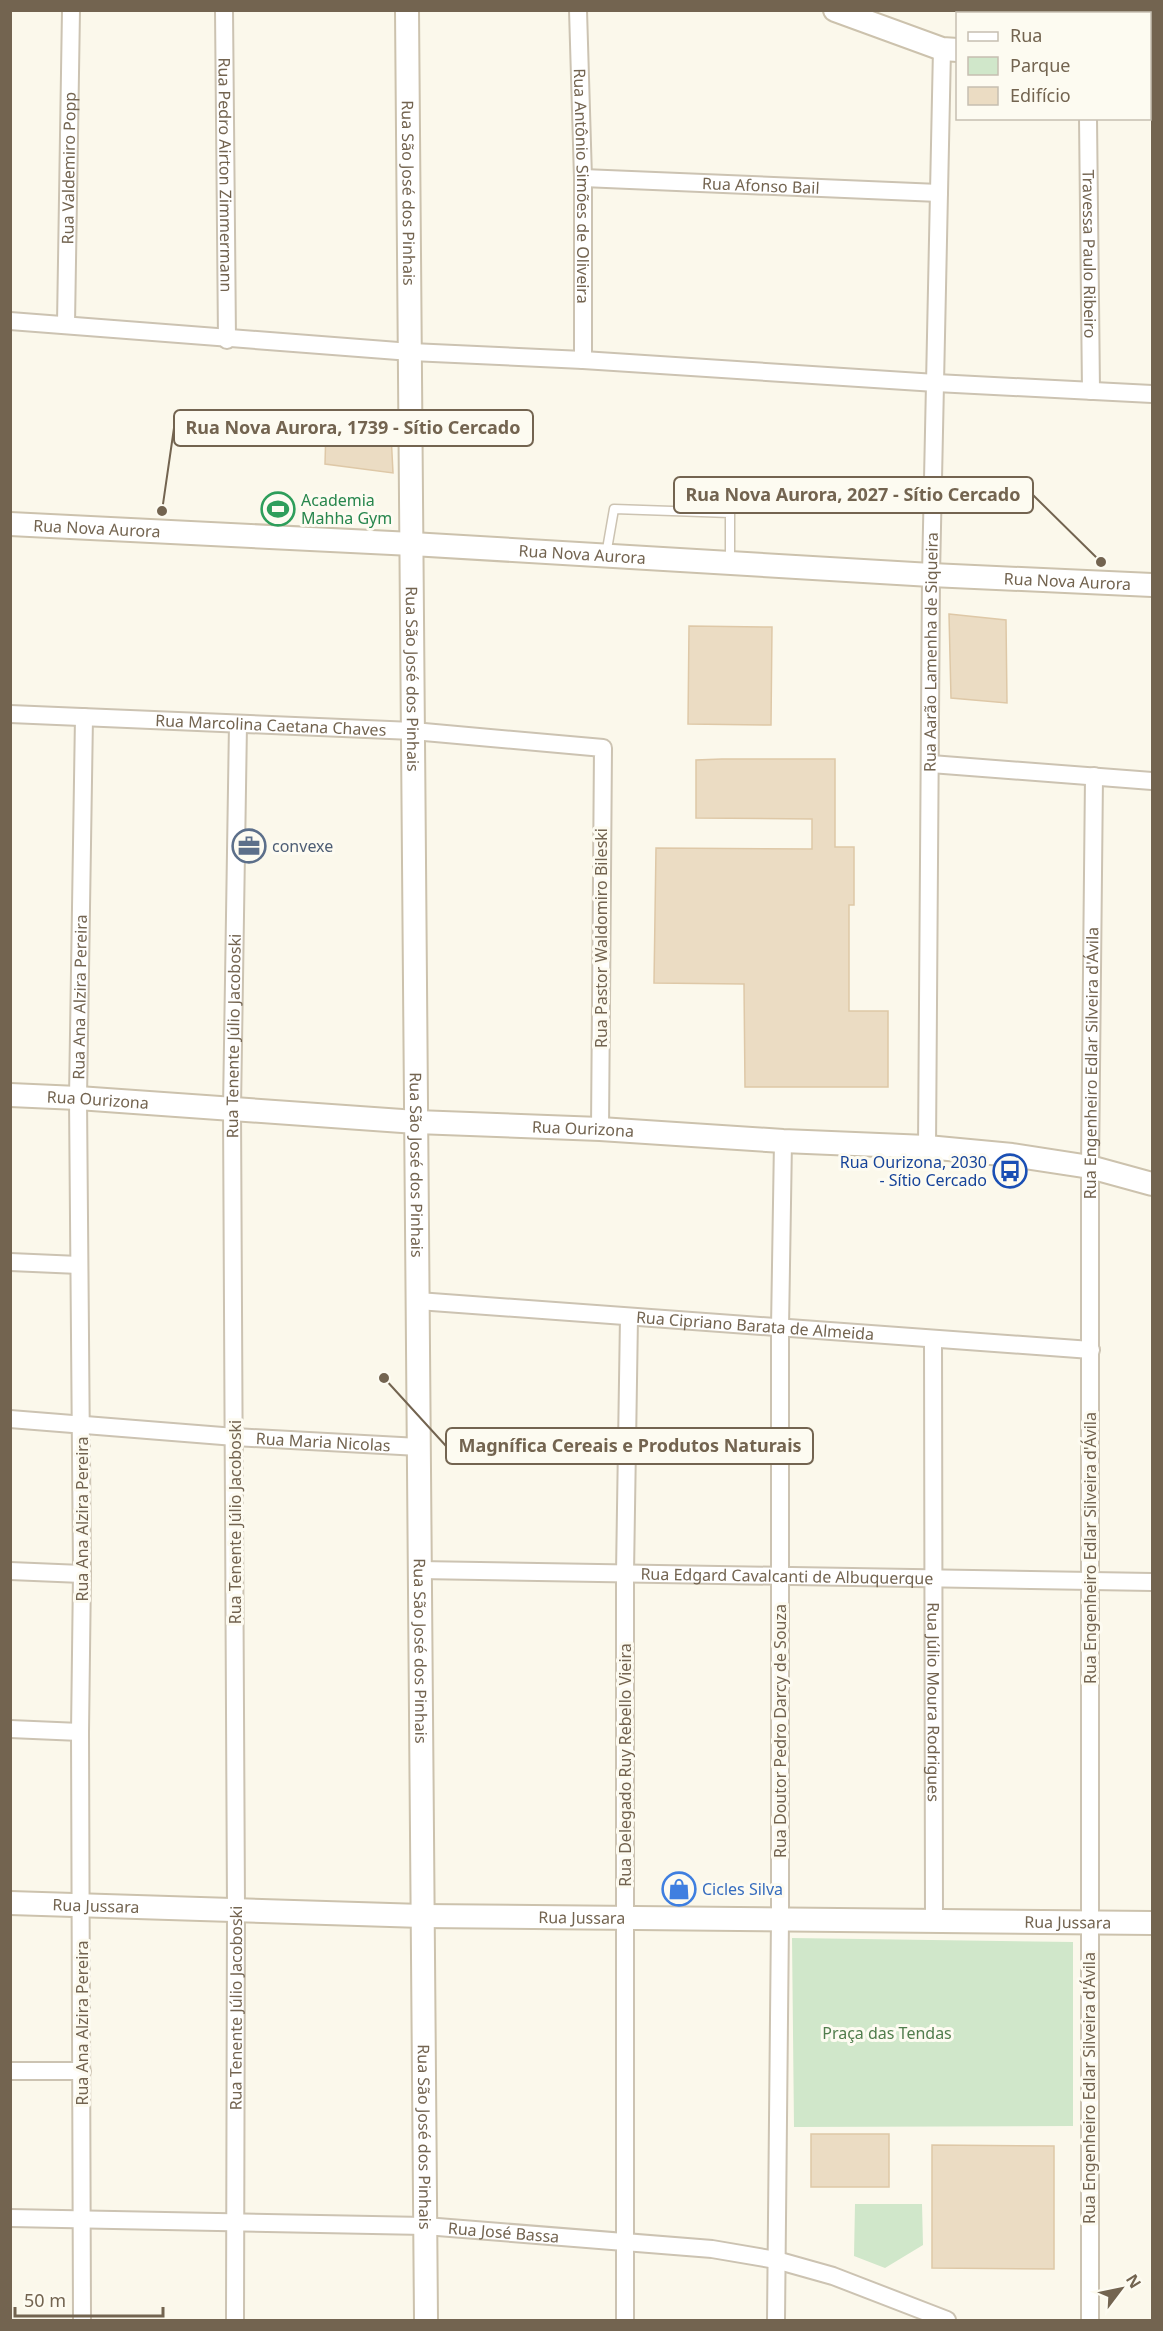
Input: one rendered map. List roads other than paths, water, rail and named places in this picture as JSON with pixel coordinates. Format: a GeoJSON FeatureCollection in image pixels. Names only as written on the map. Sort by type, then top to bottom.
{"type":"FeatureCollection","features":[{"type":"Feature","properties":{"kind":"street","name":"Rua Valdemiro Popp"},"geometry":{"type":"LineString","coordinates":[[66,324],[71,10]]}},
{"type":"Feature","properties":{"kind":"street","name":"Rua Pedro Airton Zimmermann"},"geometry":{"type":"LineString","coordinates":[[224,10],[227,339]]}},
{"type":"Feature","properties":{"kind":"street","name":"Rua São José dos Pinhais"},"geometry":{"type":"LineString","coordinates":[[407,10],[426,2320]]}},
{"type":"Feature","properties":{"kind":"street","name":"Rua Antônio Simões de Oliveira"},"geometry":{"type":"LineString","coordinates":[[578,10],[583,178],[583,360]]}},
{"type":"Feature","properties":{"kind":"street"},"geometry":{"type":"LineString","coordinates":[[835,10],[885,20],[950,50]]}},
{"type":"Feature","properties":{"kind":"street","name":"Rua Aarão Lamenha de Siqueira"},"geometry":{"type":"LineString","coordinates":[[927,1148],[931,575],[939,193],[950,50]]}},
{"type":"Feature","properties":{"kind":"street","name":"Travessa Paulo Ribeiro"},"geometry":{"type":"LineString","coordinates":[[1088,120],[1091,391]]}},
{"type":"Feature","properties":{"kind":"street","name":"Rua Afonso Bail"},"geometry":{"type":"LineString","coordinates":[[583,178],[939,193]]}},
{"type":"Feature","properties":{"kind":"street"},"geometry":{"type":"LineString","coordinates":[[10,321],[411,352],[1152,394]]}},
{"type":"Feature","properties":{"kind":"street","name":"Rua Nova Aurora"},"geometry":{"type":"LineString","coordinates":[[10,524],[412,544],[931,575],[1152,585]]}},
{"type":"Feature","properties":{"kind":"street","name":"Rua Marcolina Caetana Chaves"},"geometry":{"type":"LineString","coordinates":[[10,714],[413,731],[603,748]]}},
{"type":"Feature","properties":{"kind":"street","name":"Rua Ana Alzira Pereira"},"geometry":{"type":"LineString","coordinates":[[82,2320],[80,1732],[82,1424],[78,1098],[84,717]]}},
{"type":"Feature","properties":{"kind":"street","name":"Rua Tenente Júlio Jacoboski"},"geometry":{"type":"LineString","coordinates":[[235,2320],[235,1437],[232,1108],[238,724]]}},
{"type":"Feature","properties":{"kind":"street","name":"Rua Pastor Waldomiro Bileski"},"geometry":{"type":"LineString","coordinates":[[600,1129],[603,748]]}},
{"type":"Feature","properties":{"kind":"street"},"geometry":{"type":"LineString","coordinates":[[931,764],[1152,781]]}},
{"type":"Feature","properties":{"kind":"street","name":"Rua Engenheiro Edlar Silveira d'Ávila"},"geometry":{"type":"LineString","coordinates":[[1090,2320],[1090,1167],[1094,776]]}},
{"type":"Feature","properties":{"kind":"street","name":"Rua Ourizona"},"geometry":{"type":"LineString","coordinates":[[10,1095],[416,1122],[600,1129],[927,1148],[1012,1155],[1090,1167],[1152,1184]]}},
{"type":"Feature","properties":{"kind":"street","name":"Rua Doutor Pedro Darcy de Souza"},"geometry":{"type":"LineString","coordinates":[[776,2320],[780,1919],[780,1328],[783,1141]]}},
{"type":"Feature","properties":{"kind":"street"},"geometry":{"type":"LineString","coordinates":[[10,1262],[79,1265]]}},
{"type":"Feature","properties":{"kind":"street","name":"Rua Cipriano Barata de Almeida"},"geometry":{"type":"LineString","coordinates":[[418,1301],[1091,1350]]}},
{"type":"Feature","properties":{"kind":"street","name":"Rua Delegado Ruy Rebello Vieira"},"geometry":{"type":"LineString","coordinates":[[625,2320],[625,1573],[629,1317]]}},
{"type":"Feature","properties":{"kind":"street","name":"Rua Júlio Moura Rodrigues"},"geometry":{"type":"LineString","coordinates":[[933,1339],[934,1920]]}},
{"type":"Feature","properties":{"kind":"street","name":"Rua Maria Nicolas"},"geometry":{"type":"LineString","coordinates":[[10,1419],[235,1437],[419,1447]]}},
{"type":"Feature","properties":{"kind":"street","name":"Rua Edgard Cavalcanti de Albuquerque"},"geometry":{"type":"LineString","coordinates":[[420,1570],[1152,1582]]}},
{"type":"Feature","properties":{"kind":"street"},"geometry":{"type":"LineString","coordinates":[[10,1572],[82,1574]]}},
{"type":"Feature","properties":{"kind":"street"},"geometry":{"type":"LineString","coordinates":[[10,1729],[80,1732]]}},
{"type":"Feature","properties":{"kind":"street","name":"Rua Jussara"},"geometry":{"type":"LineString","coordinates":[[10,1903],[422,1916],[1152,1923]]}},
{"type":"Feature","properties":{"kind":"street"},"geometry":{"type":"LineString","coordinates":[[10,2071],[82,2071]]}},
{"type":"Feature","properties":{"kind":"street","name":"Rua José Bassa"},"geometry":{"type":"LineString","coordinates":[[10,2218],[425,2226],[712,2248],[776,2260],[833,2276],[938,2319]]}},
{"type":"Feature","properties":{"kind":"lane"},"geometry":{"type":"LineString","coordinates":[[606,555],[614,509],[730,513],[730,563]]}},
{"type":"Feature","properties":{"kind":"place","name":"Academia Mahha Gym"},"geometry":{"type":"Point","coordinates":[278,509]}},
{"type":"Feature","properties":{"kind":"place","name":"Rua Nova Aurora, 1739 - Sítio Cercado"},"geometry":{"type":"Point","coordinates":[162,511]}},
{"type":"Feature","properties":{"kind":"place","name":"Rua Nova Aurora, 2027 - Sítio Cercado"},"geometry":{"type":"Point","coordinates":[1101,562]}},
{"type":"Feature","properties":{"kind":"place","name":"convexe"},"geometry":{"type":"Point","coordinates":[249,846]}},
{"type":"Feature","properties":{"kind":"place","name":"Rua Ourizona, 2030 - Sítio Cercado"},"geometry":{"type":"Point","coordinates":[1010,1171]}},
{"type":"Feature","properties":{"kind":"place","name":"Magnífica Cereais e Produtos Naturais"},"geometry":{"type":"Point","coordinates":[384,1378]}},
{"type":"Feature","properties":{"kind":"place","name":"Cicles Silva"},"geometry":{"type":"Point","coordinates":[679,1889]}},
{"type":"Feature","properties":{"kind":"park label","name":"Praça das Tendas"},"geometry":{"type":"Point","coordinates":[887,2033]}}]}
